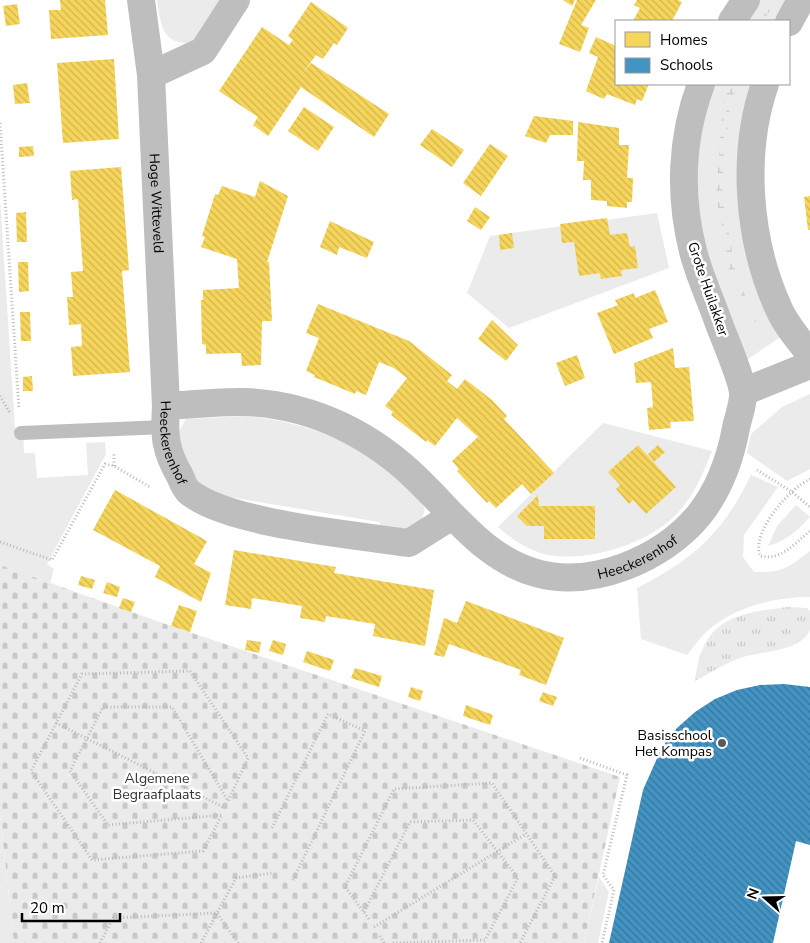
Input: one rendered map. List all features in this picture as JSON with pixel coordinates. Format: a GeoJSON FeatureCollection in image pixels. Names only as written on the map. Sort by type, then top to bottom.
{"type":"FeatureCollection","features":[{"type":"Feature","properties":{"kind":"street","name":"Hoge Witteveld"},"geometry":{"type":"LineString","coordinates":[[141,0],[151,75],[165,417]]}},
{"type":"Feature","properties":{"kind":"street"},"geometry":{"type":"LineString","coordinates":[[151,75],[203,51],[236,0]]}},
{"type":"Feature","properties":{"kind":"street"},"geometry":{"type":"LineString","coordinates":[[733,20],[746,0]]}},
{"type":"Feature","properties":{"kind":"street"},"geometry":{"type":"LineString","coordinates":[[790,20],[801,0]]}},
{"type":"Feature","properties":{"kind":"street","name":"Grote Huilakker"},"geometry":{"type":"LineString","coordinates":[[701,85],[685,140],[683,198],[693,252],[743,392]]}},
{"type":"Feature","properties":{"kind":"street"},"geometry":{"type":"LineString","coordinates":[[765,85],[759,101],[753,138],[754,224],[761,264],[779,309],[810,354]]}},
{"type":"Feature","properties":{"kind":"street"},"geometry":{"type":"LineString","coordinates":[[743,392],[810,365]]}},
{"type":"Feature","properties":{"kind":"street","name":"Heeckerenhof"},"geometry":{"type":"LineString","coordinates":[[452,516],[409,543],[249,517],[218,507],[188,492],[168,455],[165,417],[245,402],[293,408],[338,423],[379,447],[419,481],[452,516],[496,556],[537,573],[577,577],[617,570],[671,542],[698,516],[716,489],[732,453],[743,392]]}},
{"type":"Feature","properties":{"kind":"lane"},"geometry":{"type":"LineString","coordinates":[[21,433],[165,417]]}},
{"type":"Feature","properties":{"kind":"path"},"geometry":{"type":"LineString","coordinates":[[0,123],[21,433]]}},
{"type":"Feature","properties":{"kind":"path"},"geometry":{"type":"LineString","coordinates":[[732,453],[792,492],[810,507]]}},
{"type":"Feature","properties":{"kind":"path"},"geometry":{"type":"LineString","coordinates":[[0,542],[52,560],[105,464],[114,466]]}},
{"type":"Feature","properties":{"kind":"path"},"geometry":{"type":"LineString","coordinates":[[810,479],[792,492],[775,509],[760,536],[757,548],[760,556],[770,559],[778,557],[810,531]]}},
{"type":"Feature","properties":{"kind":"path"},"geometry":{"type":"LineString","coordinates":[[190,671],[248,758],[228,801],[172,707],[103,707],[87,738],[70,771],[108,825],[222,815],[203,851],[92,860],[31,772],[82,674],[190,671]]}},
{"type":"Feature","properties":{"kind":"path"},"geometry":{"type":"LineString","coordinates":[[272,828],[328,714],[365,731],[293,880]]}},
{"type":"Feature","properties":{"kind":"path"},"geometry":{"type":"LineString","coordinates":[[56,723],[225,808]]}},
{"type":"Feature","properties":{"kind":"path"},"geometry":{"type":"LineString","coordinates":[[580,758],[626,775],[603,875],[614,890],[602,943]]}},
{"type":"Feature","properties":{"kind":"path"},"geometry":{"type":"LineString","coordinates":[[369,919],[344,887],[394,789],[492,783],[555,876],[520,943]]}},
{"type":"Feature","properties":{"kind":"path"},"geometry":{"type":"LineString","coordinates":[[364,912],[410,822],[473,820],[518,878],[486,940],[391,943]]}},
{"type":"Feature","properties":{"kind":"path"},"geometry":{"type":"LineString","coordinates":[[374,927],[526,834]]}},
{"type":"Feature","properties":{"kind":"path"},"geometry":{"type":"LineString","coordinates":[[201,943],[236,878],[273,873]]}},
{"type":"Feature","properties":{"kind":"path"},"geometry":{"type":"LineString","coordinates":[[100,943],[113,918],[217,913]]}},
{"type":"Feature","properties":{"kind":"path"},"geometry":{"type":"LineString","coordinates":[[217,913],[238,943]]}},
{"type":"Feature","properties":{"kind":"path"},"geometry":{"type":"LineString","coordinates":[[380,936],[384,943]]}},
{"type":"Feature","properties":{"kind":"green space"},"geometry":{"type":"Polygon","coordinates":[[[157,0],[225,0],[196,43],[185,43],[170,38],[162,27],[157,0]]]}},
{"type":"Feature","properties":{"kind":"green space"},"geometry":{"type":"Polygon","coordinates":[[[758,0],[792,0],[781,20],[745,20],[758,0]]]}},
{"type":"Feature","properties":{"kind":"green space"},"geometry":{"type":"Polygon","coordinates":[[[770,0],[777,0],[764,20],[758,20],[770,0]]]}},
{"type":"Feature","properties":{"kind":"green space"},"geometry":{"type":"Polygon","coordinates":[[[709,85],[753,85],[743,142],[785,334],[745,361],[702,245],[692,163],[709,85]]]}},
{"type":"Feature","properties":{"kind":"green space"},"geometry":{"type":"Polygon","coordinates":[[[730,85],[738,85],[730,105],[722,185],[735,272],[762,335],[730,274],[716,195],[723,103],[730,85]]]}},
{"type":"Feature","properties":{"kind":"green space"},"geometry":{"type":"Polygon","coordinates":[[[0,198],[15,428],[23,429],[24,453],[35,453],[37,478],[88,475],[86,443],[105,442],[106,454],[47,564],[54,569],[50,583],[0,565],[0,198]]]}},
{"type":"Feature","properties":{"kind":"green space"},"geometry":{"type":"Polygon","coordinates":[[[657,213],[669,268],[509,328],[467,293],[490,236],[657,213]]]}},
{"type":"Feature","properties":{"kind":"green space"},"geometry":{"type":"Polygon","coordinates":[[[810,394],[810,469],[787,481],[747,453],[751,434],[782,407],[810,394]]]}},
{"type":"Feature","properties":{"kind":"green space"},"geometry":{"type":"Polygon","coordinates":[[[248,416],[309,428],[345,443],[362,453],[412,492],[419,500],[425,509],[421,522],[411,532],[384,533],[379,522],[211,494],[182,471],[179,431],[186,419],[248,416]]]}},
{"type":"Feature","properties":{"kind":"green space"},"geometry":{"type":"Polygon","coordinates":[[[603,423],[712,451],[691,495],[670,520],[641,539],[624,546],[606,552],[571,556],[554,556],[531,549],[517,542],[498,527],[603,423]]]}},
{"type":"Feature","properties":{"kind":"green space"},"geometry":{"type":"Polygon","coordinates":[[[751,475],[778,487],[744,535],[743,557],[754,572],[771,572],[796,562],[810,551],[810,597],[782,599],[740,610],[715,625],[702,636],[687,655],[641,639],[637,588],[675,566],[705,542],[718,529],[729,513],[751,475]]]}},
{"type":"Feature","properties":{"kind":"green space"},"geometry":{"type":"Polygon","coordinates":[[[796,505],[810,517],[791,535],[768,546],[777,526],[796,505]]]}},
{"type":"Feature","properties":{"kind":"green space","name":"Algemene Begraafplaats"},"geometry":{"type":"Polygon","coordinates":[[[0,565],[171,626],[620,777],[584,943],[14,943],[0,814],[0,565]]]}},
{"type":"Feature","properties":{"kind":"green space"},"geometry":{"type":"Polygon","coordinates":[[[789,607],[807,608],[810,611],[810,630],[805,638],[788,647],[740,658],[695,681],[699,660],[705,644],[713,632],[724,623],[752,612],[789,607]]]}},
{"type":"Feature","properties":{"kind":"green space"},"geometry":{"type":"Polygon","coordinates":[[[0,814],[14,943],[0,943],[0,814]]]}},
{"type":"Feature","properties":{"kind":"green space"},"geometry":{"type":"Polygon","coordinates":[[[599,877],[609,892],[598,943],[584,943],[599,877]]]}},
{"type":"Feature","properties":{"kind":"building: Homes"},"geometry":{"type":"Polygon","coordinates":[[[60,0],[105,0],[108,35],[51,39],[49,10],[61,10],[60,0]]]}},
{"type":"Feature","properties":{"kind":"building: Homes"},"geometry":{"type":"Polygon","coordinates":[[[563,0],[575,0],[572,6],[563,0]]]}},
{"type":"Feature","properties":{"kind":"building: Homes"},"geometry":{"type":"Polygon","coordinates":[[[577,0],[596,0],[581,25],[589,28],[580,52],[559,44],[577,0]]]}},
{"type":"Feature","properties":{"kind":"building: Homes"},"geometry":{"type":"Polygon","coordinates":[[[637,0],[678,0],[682,2],[673,20],[634,20],[640,8],[634,5],[637,0]]]}},
{"type":"Feature","properties":{"kind":"building: Homes"},"geometry":{"type":"Polygon","coordinates":[[[311,2],[348,28],[337,45],[334,43],[323,59],[316,55],[302,74],[311,63],[389,114],[374,137],[301,87],[268,136],[253,125],[258,117],[219,91],[262,27],[289,45],[293,40],[288,36],[311,2]]]}},
{"type":"Feature","properties":{"kind":"building: Homes"},"geometry":{"type":"Polygon","coordinates":[[[17,4],[20,24],[6,26],[3,6],[17,4]]]}},
{"type":"Feature","properties":{"kind":"building: Homes"},"geometry":{"type":"Polygon","coordinates":[[[596,37],[615,46],[615,85],[649,85],[642,101],[637,99],[635,105],[607,94],[604,99],[586,91],[598,57],[589,53],[596,37]]]}},
{"type":"Feature","properties":{"kind":"building: Homes"},"geometry":{"type":"Polygon","coordinates":[[[114,59],[119,139],[63,143],[57,63],[114,59]]]}},
{"type":"Feature","properties":{"kind":"building: Homes"},"geometry":{"type":"Polygon","coordinates":[[[27,83],[30,103],[15,104],[13,85],[27,83]]]}},
{"type":"Feature","properties":{"kind":"building: Homes"},"geometry":{"type":"Polygon","coordinates":[[[304,107],[334,127],[318,151],[288,131],[304,107]]]}},
{"type":"Feature","properties":{"kind":"building: Homes"},"geometry":{"type":"Polygon","coordinates":[[[534,116],[573,121],[573,135],[550,135],[546,143],[525,136],[534,116]]]}},
{"type":"Feature","properties":{"kind":"building: Homes"},"geometry":{"type":"Polygon","coordinates":[[[578,122],[619,128],[619,145],[629,145],[627,178],[633,178],[632,202],[627,202],[627,208],[607,206],[607,201],[591,200],[591,180],[583,180],[584,161],[577,161],[578,122]]]}},
{"type":"Feature","properties":{"kind":"building: Homes"},"geometry":{"type":"Polygon","coordinates":[[[432,129],[464,150],[452,167],[420,145],[432,129]]]}},
{"type":"Feature","properties":{"kind":"building: Homes"},"geometry":{"type":"Polygon","coordinates":[[[490,144],[508,156],[481,196],[463,183],[490,144]]]}},
{"type":"Feature","properties":{"kind":"building: Homes"},"geometry":{"type":"Polygon","coordinates":[[[33,146],[34,156],[19,157],[19,147],[33,146]]]}},
{"type":"Feature","properties":{"kind":"building: Homes"},"geometry":{"type":"Polygon","coordinates":[[[121,167],[129,270],[122,271],[130,372],[73,376],[71,347],[82,346],[81,324],[69,325],[67,297],[73,297],[71,272],[83,271],[78,199],[72,200],[70,171],[121,167]]]}},
{"type":"Feature","properties":{"kind":"building: Homes"},"geometry":{"type":"Polygon","coordinates":[[[260,181],[288,196],[267,262],[269,262],[272,321],[262,321],[261,365],[242,366],[241,353],[206,354],[206,345],[202,344],[201,300],[203,300],[203,290],[239,288],[237,259],[201,247],[205,237],[202,236],[215,194],[218,195],[222,186],[255,197],[260,181]]]}},
{"type":"Feature","properties":{"kind":"building: Homes"},"geometry":{"type":"Polygon","coordinates":[[[810,196],[810,230],[808,230],[804,197],[810,196]]]}},
{"type":"Feature","properties":{"kind":"building: Homes"},"geometry":{"type":"Polygon","coordinates":[[[475,207],[490,217],[481,230],[467,221],[475,207]]]}},
{"type":"Feature","properties":{"kind":"building: Homes"},"geometry":{"type":"Polygon","coordinates":[[[26,212],[27,242],[17,242],[16,213],[26,212]]]}},
{"type":"Feature","properties":{"kind":"building: Homes"},"geometry":{"type":"Polygon","coordinates":[[[607,218],[610,235],[627,233],[630,247],[635,246],[638,268],[621,270],[622,276],[601,279],[600,273],[579,276],[574,242],[562,243],[560,224],[607,218]]]}},
{"type":"Feature","properties":{"kind":"building: Homes"},"geometry":{"type":"Polygon","coordinates":[[[330,221],[374,242],[367,258],[339,247],[337,255],[320,247],[330,221]]]}},
{"type":"Feature","properties":{"kind":"building: Homes"},"geometry":{"type":"Polygon","coordinates":[[[512,233],[514,248],[500,250],[499,235],[512,233]]]}},
{"type":"Feature","properties":{"kind":"building: Homes"},"geometry":{"type":"Polygon","coordinates":[[[18,262],[28,262],[29,291],[19,292],[18,262]]]}},
{"type":"Feature","properties":{"kind":"building: Homes"},"geometry":{"type":"Polygon","coordinates":[[[655,290],[668,322],[649,329],[653,338],[614,354],[597,313],[618,305],[615,300],[634,293],[635,298],[655,290]]]}},
{"type":"Feature","properties":{"kind":"building: Homes"},"geometry":{"type":"Polygon","coordinates":[[[318,304],[409,341],[452,375],[447,381],[457,389],[465,379],[492,400],[507,416],[504,419],[554,473],[531,494],[522,484],[496,508],[489,501],[487,503],[457,471],[459,469],[452,461],[478,437],[457,418],[435,446],[427,440],[426,442],[391,415],[393,412],[385,406],[407,378],[394,368],[379,362],[366,395],[356,391],[355,394],[314,377],[315,375],[306,371],[319,338],[306,333],[318,304]]]}},
{"type":"Feature","properties":{"kind":"building: Homes"},"geometry":{"type":"Polygon","coordinates":[[[20,312],[30,312],[31,341],[21,341],[20,312]]]}},
{"type":"Feature","properties":{"kind":"building: Homes"},"geometry":{"type":"Polygon","coordinates":[[[492,320],[518,345],[506,361],[478,339],[492,320]]]}},
{"type":"Feature","properties":{"kind":"building: Homes"},"geometry":{"type":"Polygon","coordinates":[[[673,348],[675,368],[689,367],[694,421],[670,422],[671,428],[649,430],[647,408],[653,407],[651,382],[636,383],[634,363],[673,348]]]}},
{"type":"Feature","properties":{"kind":"building: Homes"},"geometry":{"type":"Polygon","coordinates":[[[577,355],[585,378],[565,386],[556,363],[577,355]]]}},
{"type":"Feature","properties":{"kind":"building: Homes"},"geometry":{"type":"Polygon","coordinates":[[[32,376],[33,391],[23,391],[23,377],[32,376]]]}},
{"type":"Feature","properties":{"kind":"building: Homes"},"geometry":{"type":"Polygon","coordinates":[[[638,445],[676,487],[646,514],[633,500],[629,504],[616,489],[620,485],[608,472],[638,445]]]}},
{"type":"Feature","properties":{"kind":"building: Homes"},"geometry":{"type":"Polygon","coordinates":[[[658,445],[665,452],[654,462],[648,454],[658,445]]]}},
{"type":"Feature","properties":{"kind":"building: Homes"},"geometry":{"type":"Polygon","coordinates":[[[115,490],[207,541],[194,564],[211,573],[201,602],[155,577],[160,566],[93,530],[115,490]]]}},
{"type":"Feature","properties":{"kind":"building: Homes"},"geometry":{"type":"Polygon","coordinates":[[[538,495],[539,506],[595,506],[595,539],[544,539],[544,526],[527,526],[517,516],[538,495]]]}},
{"type":"Feature","properties":{"kind":"building: Homes"},"geometry":{"type":"Polygon","coordinates":[[[234,550],[336,567],[334,573],[434,590],[425,646],[373,636],[375,624],[326,616],[325,622],[300,618],[302,606],[252,598],[251,609],[225,605],[234,550]]]}},
{"type":"Feature","properties":{"kind":"building: Homes"},"geometry":{"type":"Polygon","coordinates":[[[81,576],[95,580],[92,589],[78,585],[81,576]]]}},
{"type":"Feature","properties":{"kind":"building: Homes"},"geometry":{"type":"Polygon","coordinates":[[[107,582],[120,587],[117,597],[103,593],[107,582]]]}},
{"type":"Feature","properties":{"kind":"building: Homes"},"geometry":{"type":"Polygon","coordinates":[[[123,598],[135,602],[131,612],[119,608],[123,598]]]}},
{"type":"Feature","properties":{"kind":"building: Homes"},"geometry":{"type":"Polygon","coordinates":[[[466,601],[564,638],[546,685],[519,675],[521,670],[449,644],[444,657],[434,655],[444,618],[457,623],[466,601]]]}},
{"type":"Feature","properties":{"kind":"building: Homes"},"geometry":{"type":"Polygon","coordinates":[[[179,605],[197,611],[190,632],[171,626],[179,605]]]}},
{"type":"Feature","properties":{"kind":"building: Homes"},"geometry":{"type":"Polygon","coordinates":[[[247,640],[261,642],[259,653],[245,650],[247,640]]]}},
{"type":"Feature","properties":{"kind":"building: Homes"},"geometry":{"type":"Polygon","coordinates":[[[273,640],[286,644],[283,655],[269,651],[273,640]]]}},
{"type":"Feature","properties":{"kind":"building: Homes"},"geometry":{"type":"Polygon","coordinates":[[[307,651],[334,660],[330,671],[303,662],[307,651]]]}},
{"type":"Feature","properties":{"kind":"building: Homes"},"geometry":{"type":"Polygon","coordinates":[[[355,668],[382,676],[379,687],[351,678],[355,668]]]}},
{"type":"Feature","properties":{"kind":"building: Homes"},"geometry":{"type":"Polygon","coordinates":[[[411,687],[423,691],[420,701],[408,697],[411,687]]]}},
{"type":"Feature","properties":{"kind":"building: Homes"},"geometry":{"type":"Polygon","coordinates":[[[543,692],[557,697],[553,706],[539,701],[543,692]]]}},
{"type":"Feature","properties":{"kind":"building: Homes"},"geometry":{"type":"Polygon","coordinates":[[[466,705],[493,715],[490,725],[463,716],[466,705]]]}},
{"type":"Feature","properties":{"kind":"building: Schools","name":"Basisschool Het Kompas"},"geometry":{"type":"Polygon","coordinates":[[[784,684],[810,687],[810,845],[796,841],[773,943],[609,943],[643,790],[662,747],[677,728],[695,712],[715,699],[737,690],[760,685],[784,684]]]}},
{"type":"Feature","properties":{"kind":"place","name":"Basisschool Het Kompas"},"geometry":{"type":"Point","coordinates":[722,743]}}]}
